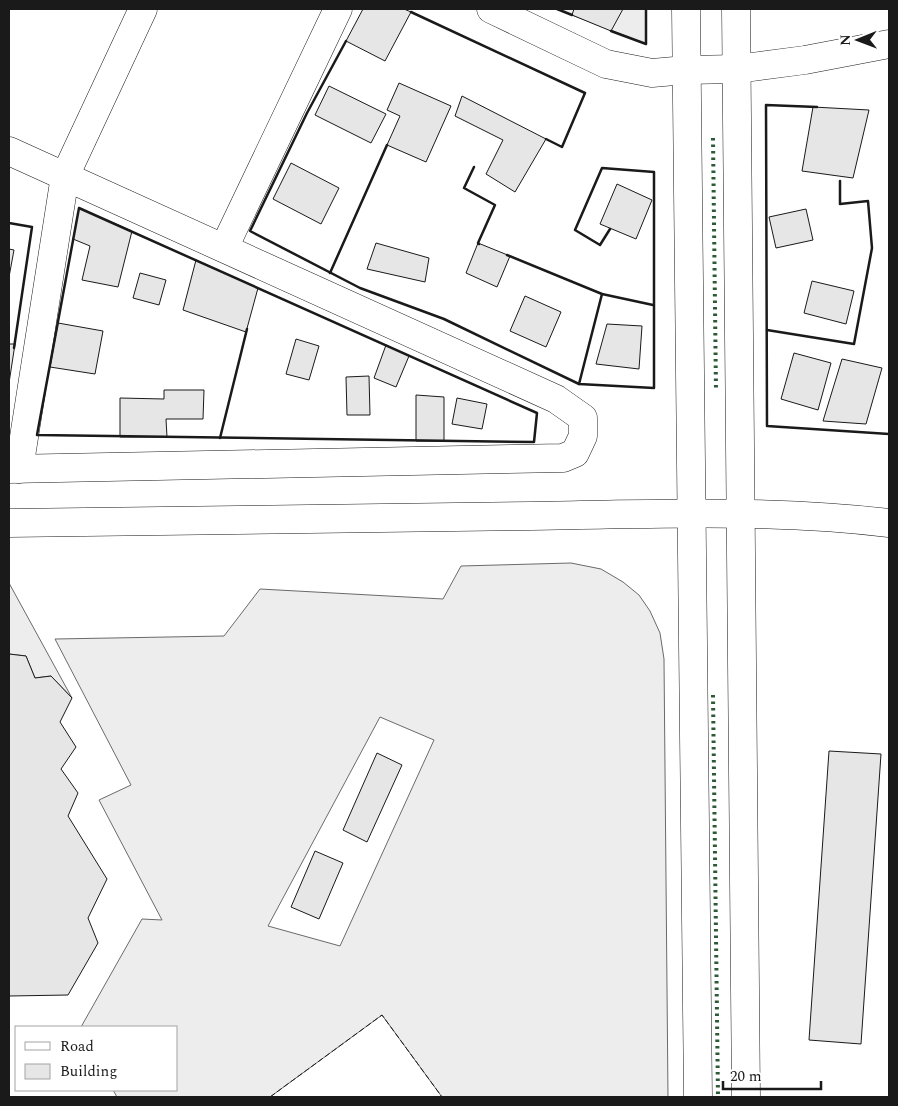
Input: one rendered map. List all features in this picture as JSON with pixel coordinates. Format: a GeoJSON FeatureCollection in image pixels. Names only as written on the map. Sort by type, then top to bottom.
{"type":"FeatureCollection","features":[{"type":"Feature","properties":{"kind":"main road"},"geometry":{"type":"LineString","coordinates":[[9,151],[65,176],[224,248],[556,399],[583,418],[583,436],[575,453],[563,458],[14,469],[65,176],[143,9]]}},
{"type":"Feature","properties":{"kind":"main road"},"geometry":{"type":"LineString","coordinates":[[224,248],[338,9]]}},
{"type":"Feature","properties":{"kind":"main road"},"geometry":{"type":"LineString","coordinates":[[491,9],[606,64],[652,73],[737,69],[805,60],[889,44]]}},
{"type":"Feature","properties":{"kind":"main road"},"geometry":{"type":"LineString","coordinates":[[686,9],[698,1097]]}},
{"type":"Feature","properties":{"kind":"main road"},"geometry":{"type":"LineString","coordinates":[[736,9],[746,1097]]}},
{"type":"Feature","properties":{"kind":"main road"},"geometry":{"type":"LineString","coordinates":[[9,523],[741,513],[840,517],[889,523]]}},
{"type":"Feature","properties":{"kind":"shaded area"},"geometry":{"type":"Polygon","coordinates":[[[557,9],[646,9],[646,44],[572,15],[557,9]]]}},
{"type":"Feature","properties":{"kind":"shaded area"},"geometry":{"type":"Polygon","coordinates":[[[571,563],[601,569],[623,582],[639,595],[650,611],[660,633],[664,659],[668,1097],[442,1097],[382,1015],[270,1097],[117,1097],[114,1091],[178,1091],[178,1026],[82,1026],[142,919],[162,920],[99,800],[131,785],[55,639],[224,636],[260,589],[443,599],[461,566],[571,563]],[[380,717],[268,926],[340,946],[434,740],[380,717]]]}},
{"type":"Feature","properties":{"kind":"shaded area"},"geometry":{"type":"Polygon","coordinates":[[[9,583],[72,698],[51,676],[35,678],[26,656],[9,654],[9,583]]]}},
{"type":"Feature","properties":{"kind":"building"},"geometry":{"type":"Polygon","coordinates":[[[363,9],[404,9],[411,12],[385,61],[346,41],[363,9]]]}},
{"type":"Feature","properties":{"kind":"building"},"geometry":{"type":"Polygon","coordinates":[[[574,9],[623,9],[611,31],[572,15],[574,9]]]}},
{"type":"Feature","properties":{"kind":"building"},"geometry":{"type":"Polygon","coordinates":[[[399,83],[451,106],[426,162],[387,145],[400,116],[387,110],[399,83]]]}},
{"type":"Feature","properties":{"kind":"building"},"geometry":{"type":"Polygon","coordinates":[[[329,86],[386,114],[371,143],[315,115],[329,86]]]}},
{"type":"Feature","properties":{"kind":"building"},"geometry":{"type":"Polygon","coordinates":[[[462,96],[546,139],[515,192],[486,174],[503,140],[455,116],[462,96]]]}},
{"type":"Feature","properties":{"kind":"building"},"geometry":{"type":"Polygon","coordinates":[[[813,107],[869,110],[853,178],[802,171],[813,107]]]}},
{"type":"Feature","properties":{"kind":"building"},"geometry":{"type":"Polygon","coordinates":[[[291,163],[339,188],[321,224],[273,199],[291,163]]]}},
{"type":"Feature","properties":{"kind":"building"},"geometry":{"type":"Polygon","coordinates":[[[617,184],[652,200],[636,239],[600,224],[617,184]]]}},
{"type":"Feature","properties":{"kind":"building"},"geometry":{"type":"Polygon","coordinates":[[[79,208],[132,231],[118,287],[82,280],[90,246],[73,239],[79,208]]]}},
{"type":"Feature","properties":{"kind":"building"},"geometry":{"type":"Polygon","coordinates":[[[806,209],[813,240],[776,248],[769,217],[806,209]]]}},
{"type":"Feature","properties":{"kind":"building"},"geometry":{"type":"Polygon","coordinates":[[[376,243],[429,258],[425,282],[367,269],[376,243]]]}},
{"type":"Feature","properties":{"kind":"building"},"geometry":{"type":"Polygon","coordinates":[[[478,243],[510,256],[497,287],[466,273],[478,243]]]}},
{"type":"Feature","properties":{"kind":"building"},"geometry":{"type":"Polygon","coordinates":[[[9,249],[14,250],[9,277],[9,249]]]}},
{"type":"Feature","properties":{"kind":"building"},"geometry":{"type":"Polygon","coordinates":[[[196,260],[258,288],[246,332],[183,310],[196,260]]]}},
{"type":"Feature","properties":{"kind":"building"},"geometry":{"type":"Polygon","coordinates":[[[140,273],[166,280],[159,305],[133,298],[140,273]]]}},
{"type":"Feature","properties":{"kind":"building"},"geometry":{"type":"Polygon","coordinates":[[[812,281],[854,291],[846,324],[804,313],[812,281]]]}},
{"type":"Feature","properties":{"kind":"building"},"geometry":{"type":"Polygon","coordinates":[[[525,296],[561,312],[546,347],[510,331],[525,296]]]}},
{"type":"Feature","properties":{"kind":"building"},"geometry":{"type":"Polygon","coordinates":[[[58,323],[103,331],[95,374],[50,367],[58,323]]]}},
{"type":"Feature","properties":{"kind":"building"},"geometry":{"type":"Polygon","coordinates":[[[607,324],[642,326],[639,369],[596,364],[607,324]]]}},
{"type":"Feature","properties":{"kind":"building"},"geometry":{"type":"Polygon","coordinates":[[[296,339],[319,346],[309,380],[286,374],[296,339]]]}},
{"type":"Feature","properties":{"kind":"building"},"geometry":{"type":"Polygon","coordinates":[[[9,344],[15,344],[9,383],[9,344]]]}},
{"type":"Feature","properties":{"kind":"building"},"geometry":{"type":"Polygon","coordinates":[[[386,345],[409,356],[396,387],[374,378],[386,345]]]}},
{"type":"Feature","properties":{"kind":"building"},"geometry":{"type":"Polygon","coordinates":[[[794,353],[831,363],[818,410],[781,399],[794,353]]]}},
{"type":"Feature","properties":{"kind":"building"},"geometry":{"type":"Polygon","coordinates":[[[842,359],[882,368],[866,424],[823,421],[842,359]]]}},
{"type":"Feature","properties":{"kind":"building"},"geometry":{"type":"Polygon","coordinates":[[[369,376],[370,415],[347,415],[346,377],[369,376]]]}},
{"type":"Feature","properties":{"kind":"building"},"geometry":{"type":"Polygon","coordinates":[[[164,390],[204,390],[203,419],[166,419],[167,437],[120,437],[120,398],[164,399],[164,390]]]}},
{"type":"Feature","properties":{"kind":"building"},"geometry":{"type":"Polygon","coordinates":[[[416,395],[444,397],[444,441],[416,441],[416,395]]]}},
{"type":"Feature","properties":{"kind":"building"},"geometry":{"type":"Polygon","coordinates":[[[457,398],[487,404],[482,429],[452,424],[457,398]]]}},
{"type":"Feature","properties":{"kind":"building"},"geometry":{"type":"Polygon","coordinates":[[[9,654],[26,656],[35,678],[51,676],[72,698],[60,722],[76,747],[61,769],[78,793],[68,816],[107,879],[88,918],[98,943],[68,995],[9,996],[9,654]]]}},
{"type":"Feature","properties":{"kind":"building"},"geometry":{"type":"Polygon","coordinates":[[[829,751],[881,754],[861,1044],[809,1040],[829,751]]]}},
{"type":"Feature","properties":{"kind":"building"},"geometry":{"type":"Polygon","coordinates":[[[377,753],[402,765],[367,842],[343,830],[377,753]]]}},
{"type":"Feature","properties":{"kind":"building"},"geometry":{"type":"Polygon","coordinates":[[[315,851],[343,863],[319,919],[291,907],[315,851]]]}},
{"type":"Feature","properties":{"kind":"hedge"},"geometry":{"type":"LineString","coordinates":[[713,138],[716,391]]}},
{"type":"Feature","properties":{"kind":"hedge"},"geometry":{"type":"LineString","coordinates":[[713,695],[718,1097]]}},
{"type":"Feature","properties":{"kind":"fence"},"geometry":{"type":"LineString","coordinates":[[270,1097],[382,1015],[442,1097]]}},
{"type":"Feature","properties":{"kind":"wall"},"geometry":{"type":"LineString","coordinates":[[557,9],[572,15]]}},
{"type":"Feature","properties":{"kind":"wall"},"geometry":{"type":"LineString","coordinates":[[611,31],[646,44],[646,9]]}},
{"type":"Feature","properties":{"kind":"wall"},"geometry":{"type":"LineString","coordinates":[[411,12],[585,93],[562,147],[546,139]]}},
{"type":"Feature","properties":{"kind":"wall"},"geometry":{"type":"LineString","coordinates":[[346,41],[307,113],[250,231],[360,288],[444,319],[579,384],[654,388],[654,172],[602,168],[575,230],[600,245],[610,229]]}},
{"type":"Feature","properties":{"kind":"wall"},"geometry":{"type":"LineString","coordinates":[[817,107],[766,105],[767,426],[889,434]]}},
{"type":"Feature","properties":{"kind":"wall"},"geometry":{"type":"LineString","coordinates":[[330,273],[387,145]]}},
{"type":"Feature","properties":{"kind":"wall"},"geometry":{"type":"LineString","coordinates":[[474,167],[464,188],[495,205],[479,244]]}},
{"type":"Feature","properties":{"kind":"wall"},"geometry":{"type":"LineString","coordinates":[[767,330],[854,344],[872,248],[868,201],[840,204],[840,181]]}},
{"type":"Feature","properties":{"kind":"wall"},"geometry":{"type":"LineString","coordinates":[[79,208],[537,413],[534,442],[37,435],[79,208]]}},
{"type":"Feature","properties":{"kind":"wall"},"geometry":{"type":"LineString","coordinates":[[9,223],[32,227],[14,348]]}},
{"type":"Feature","properties":{"kind":"wall"},"geometry":{"type":"LineString","coordinates":[[507,255],[602,294],[653,305]]}},
{"type":"Feature","properties":{"kind":"wall"},"geometry":{"type":"LineString","coordinates":[[579,384],[602,294]]}},
{"type":"Feature","properties":{"kind":"wall"},"geometry":{"type":"LineString","coordinates":[[220,438],[247,329]]}}]}
